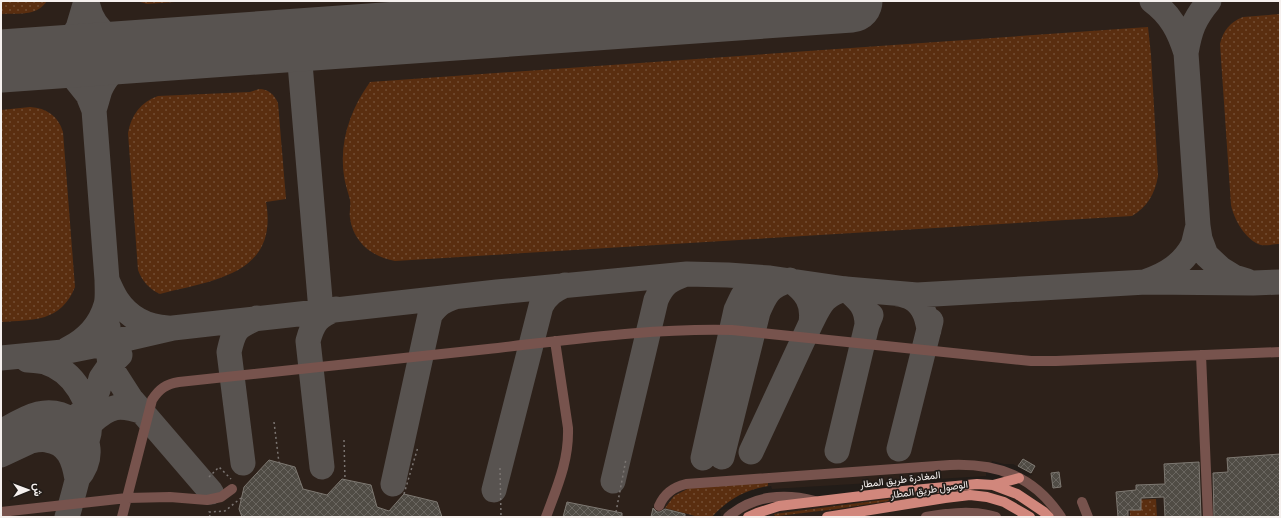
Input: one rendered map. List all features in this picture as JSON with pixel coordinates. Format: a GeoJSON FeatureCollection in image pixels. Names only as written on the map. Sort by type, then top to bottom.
{"type":"FeatureCollection","features":[{"type":"Feature","properties":{"kind":"main road"},"geometry":{"type":"LineString","coordinates":[[993,485],[1019,478]]}},
{"type":"Feature","properties":{"kind":"main road","name":"المغادرة طريق المطار"},"geometry":{"type":"LineString","coordinates":[[748,517],[779,506],[903,490],[966,484],[993,485],[1017,494],[1044,512],[1048,517]]}},
{"type":"Feature","properties":{"kind":"main road","name":"الوصول طريق المطار"},"geometry":{"type":"LineString","coordinates":[[827,517],[970,495],[987,497],[1004,502],[1030,517]]}},
{"type":"Feature","properties":{"kind":"lane"},"geometry":{"type":"LineString","coordinates":[[122,517],[152,400],[160,389],[172,383],[555,341],[662,331],[732,330],[1031,361],[1280,352]]}},
{"type":"Feature","properties":{"kind":"lane"},"geometry":{"type":"LineString","coordinates":[[546,517],[565,463],[568,440],[568,428],[555,341]]}},
{"type":"Feature","properties":{"kind":"lane"},"geometry":{"type":"LineString","coordinates":[[1200,355],[1208,517]]}},
{"type":"Feature","properties":{"kind":"lane"},"geometry":{"type":"LineString","coordinates":[[659,506],[669,491],[680,485],[686,484],[956,465],[982,466],[1001,470],[1019,478],[1044,495],[1061,517]]}},
{"type":"Feature","properties":{"kind":"lane"},"geometry":{"type":"LineString","coordinates":[[1,512],[127,498],[170,497],[206,500],[221,497],[233,485]]}},
{"type":"Feature","properties":{"kind":"lane"},"geometry":{"type":"LineString","coordinates":[[728,517],[756,501],[773,497],[794,497],[817,501]]}},
{"type":"Feature","properties":{"kind":"lane"},"geometry":{"type":"LineString","coordinates":[[1082,502],[1088,517]]}},
{"type":"Feature","properties":{"kind":"lane"},"geometry":{"type":"LineString","coordinates":[[926,517],[977,513],[996,517]]}},
{"type":"Feature","properties":{"kind":"path"},"geometry":{"type":"LineString","coordinates":[[274,422],[279,463]]}},
{"type":"Feature","properties":{"kind":"path"},"geometry":{"type":"LineString","coordinates":[[344,440],[345,480]]}},
{"type":"Feature","properties":{"kind":"path"},"geometry":{"type":"LineString","coordinates":[[404,494],[418,447]]}},
{"type":"Feature","properties":{"kind":"path"},"geometry":{"type":"LineString","coordinates":[[616,512],[626,459]]}},
{"type":"Feature","properties":{"kind":"path"},"geometry":{"type":"LineString","coordinates":[[209,477],[219,468],[233,485]]}},
{"type":"Feature","properties":{"kind":"path"},"geometry":{"type":"LineString","coordinates":[[500,468],[501,517]]}},
{"type":"Feature","properties":{"kind":"path"},"geometry":{"type":"LineString","coordinates":[[210,517],[209,512],[225,511],[241,498]]}},
{"type":"Feature","properties":{"kind":"shaded area"},"geometry":{"type":"Polygon","coordinates":[[[1,1],[1280,1],[1280,517],[721,517],[720,510],[1033,475],[1013,464],[1004,464],[992,461],[990,471],[986,471],[986,476],[772,489],[771,486],[758,488],[735,497],[721,507],[712,517],[1,517],[1,1]]]}},
{"type":"Feature","properties":{"kind":"shaded area"},"geometry":{"type":"Polygon","coordinates":[[[1,1],[47,1],[38,10],[32,12],[20,14],[1,14],[1,1]]]}},
{"type":"Feature","properties":{"kind":"shaded area"},"geometry":{"type":"Polygon","coordinates":[[[137,1],[189,1],[147,4],[137,1]]]}},
{"type":"Feature","properties":{"kind":"shaded area"},"geometry":{"type":"Polygon","coordinates":[[[1280,14],[1280,244],[1261,245],[1250,239],[1245,234],[1231,205],[1220,44],[1223,35],[1228,28],[1238,19],[1243,17],[1280,14]]]}},
{"type":"Feature","properties":{"kind":"shaded area"},"geometry":{"type":"Polygon","coordinates":[[[1148,27],[1158,176],[1155,189],[1150,199],[1132,216],[395,261],[371,252],[359,241],[352,227],[350,200],[344,176],[343,151],[352,115],[370,82],[1148,27]]]}},
{"type":"Feature","properties":{"kind":"shaded area"},"geometry":{"type":"Polygon","coordinates":[[[259,89],[270,93],[275,97],[278,103],[286,199],[266,202],[267,226],[262,245],[252,259],[238,270],[220,278],[160,294],[152,290],[146,284],[138,270],[128,133],[129,126],[134,115],[147,102],[158,96],[250,92],[259,89]]]}},
{"type":"Feature","properties":{"kind":"shaded area"},"geometry":{"type":"Polygon","coordinates":[[[30,107],[47,111],[55,117],[63,132],[75,287],[62,307],[54,313],[45,317],[24,321],[1,322],[1,110],[30,107]]]}},
{"type":"Feature","properties":{"kind":"shaded area"},"geometry":{"type":"Polygon","coordinates":[[[768,482],[768,486],[760,487],[737,496],[724,505],[712,517],[699,517],[665,508],[674,496],[691,487],[768,482]]]}},
{"type":"Feature","properties":{"kind":"shaded area"},"geometry":{"type":"Polygon","coordinates":[[[890,499],[888,501],[836,509],[778,516],[775,516],[774,514],[890,499]]]}},
{"type":"Feature","properties":{"kind":"shaded area"},"geometry":{"type":"Polygon","coordinates":[[[1156,499],[1157,517],[1130,517],[1130,500],[1156,499]]]}},
{"type":"Feature","properties":{"kind":"building"},"geometry":{"type":"Polygon","coordinates":[[[1280,454],[1280,517],[1214,517],[1213,473],[1228,472],[1227,458],[1280,454]]]}},
{"type":"Feature","properties":{"kind":"building"},"geometry":{"type":"Polygon","coordinates":[[[1023,459],[1035,466],[1031,473],[1018,466],[1023,459]]]}},
{"type":"Feature","properties":{"kind":"building"},"geometry":{"type":"Polygon","coordinates":[[[269,460],[295,467],[303,489],[327,495],[342,479],[371,485],[377,507],[389,511],[404,494],[437,502],[442,517],[242,517],[239,509],[244,487],[269,460]]]}},
{"type":"Feature","properties":{"kind":"building"},"geometry":{"type":"Polygon","coordinates":[[[1199,462],[1201,517],[1165,517],[1164,497],[1141,498],[1141,510],[1128,510],[1128,517],[1118,517],[1116,492],[1136,490],[1136,485],[1165,484],[1164,464],[1199,462]]]}},
{"type":"Feature","properties":{"kind":"building"},"geometry":{"type":"Polygon","coordinates":[[[1059,472],[1061,487],[1053,488],[1051,473],[1059,472]]]}},
{"type":"Feature","properties":{"kind":"building"},"geometry":{"type":"Polygon","coordinates":[[[567,502],[622,513],[622,517],[563,517],[567,502]]]}},
{"type":"Feature","properties":{"kind":"building"},"geometry":{"type":"Polygon","coordinates":[[[653,508],[657,512],[665,509],[685,514],[685,517],[651,517],[653,508]]]}},
{"type":"Feature","properties":{"kind":"taxiway"},"geometry":{"type":"LineString","coordinates":[[68,349],[92,332],[103,313],[107,299],[107,280],[94,110],[88,95],[72,75],[47,63],[14,61],[46,56],[57,50],[71,39],[78,28],[86,1]]}},
{"type":"Feature","properties":{"kind":"taxiway"},"geometry":{"type":"LineString","coordinates":[[1152,1],[1159,6],[1174,24],[1186,53]]}},
{"type":"Feature","properties":{"kind":"taxiway"},"geometry":{"type":"LineString","coordinates":[[1147,281],[1168,272],[1184,258],[1193,245],[1198,226],[1186,53],[1193,25],[1209,1]]}},
{"type":"Feature","properties":{"kind":"taxiway"},"geometry":{"type":"LineString","coordinates":[[88,6],[91,16],[96,24],[109,37],[126,46],[144,51]]}},
{"type":"Feature","properties":{"kind":"taxiway"},"geometry":{"type":"LineString","coordinates":[[87,10],[94,103]]}},
{"type":"Feature","properties":{"kind":"taxiway"},"geometry":{"type":"LineString","coordinates":[[298,40],[321,311]]}},
{"type":"Feature","properties":{"kind":"taxiway"},"geometry":{"type":"LineString","coordinates":[[94,110],[100,90],[107,77],[127,61],[152,53],[192,48]]}},
{"type":"Feature","properties":{"kind":"taxiway"},"geometry":{"type":"LineString","coordinates":[[1198,226],[1200,239],[1206,255],[1221,269],[1234,277],[1247,281]]}},
{"type":"Feature","properties":{"kind":"taxiway"},"geometry":{"type":"LineString","coordinates":[[613,481],[656,300],[661,290],[667,283],[686,274]]}},
{"type":"Feature","properties":{"kind":"taxiway"},"geometry":{"type":"LineString","coordinates":[[1,358],[63,352],[173,328],[497,292],[687,274],[770,278],[846,289],[917,295],[1146,282],[1280,282]]}},
{"type":"Feature","properties":{"kind":"taxiway"},"geometry":{"type":"LineString","coordinates":[[703,458],[736,310],[748,288],[756,283],[770,278]]}},
{"type":"Feature","properties":{"kind":"taxiway"},"geometry":{"type":"LineString","coordinates":[[107,280],[117,300],[133,317],[153,326],[168,328]]}},
{"type":"Feature","properties":{"kind":"taxiway"},"geometry":{"type":"LineString","coordinates":[[722,457],[758,312],[766,295],[777,285],[790,280],[808,298],[812,316],[811,323]]}},
{"type":"Feature","properties":{"kind":"taxiway"},"geometry":{"type":"LineString","coordinates":[[494,490],[541,306],[551,293],[565,285]]}},
{"type":"Feature","properties":{"kind":"taxiway"},"geometry":{"type":"LineString","coordinates":[[751,452],[811,323],[824,301],[833,294],[846,289],[855,297],[864,309],[866,313],[867,325]]}},
{"type":"Feature","properties":{"kind":"taxiway"},"geometry":{"type":"LineString","coordinates":[[898,294],[907,296],[920,305],[927,319],[929,330]]}},
{"type":"Feature","properties":{"kind":"taxiway"},"geometry":{"type":"LineString","coordinates":[[393,484],[430,315],[441,303],[455,297]]}},
{"type":"Feature","properties":{"kind":"taxiway"},"geometry":{"type":"LineString","coordinates":[[322,467],[308,341],[317,320],[336,309]]}},
{"type":"Feature","properties":{"kind":"taxiway"},"geometry":{"type":"LineString","coordinates":[[837,451],[867,325],[871,315]]}},
{"type":"Feature","properties":{"kind":"taxiway"},"geometry":{"type":"LineString","coordinates":[[243,463],[229,352],[237,330],[244,324],[257,318]]}},
{"type":"Feature","properties":{"kind":"taxiway"},"geometry":{"type":"LineString","coordinates":[[899,449],[931,321]]}},
{"type":"Feature","properties":{"kind":"taxiway"},"geometry":{"type":"LineString","coordinates":[[108,327],[108,348],[110,365],[113,371],[131,399],[211,492]]}},
{"type":"Feature","properties":{"kind":"taxiway"},"geometry":{"type":"LineString","coordinates":[[1,432],[27,418],[44,413],[62,415],[72,420],[87,408],[98,390],[101,378],[110,365],[120,355]]}},
{"type":"Feature","properties":{"kind":"taxiway"},"geometry":{"type":"LineString","coordinates":[[27,360],[45,362],[55,366],[65,373],[79,390],[88,411],[89,433],[67,517]]}},
{"type":"Feature","properties":{"kind":"taxiway"},"geometry":{"type":"LineString","coordinates":[[92,422],[98,416],[110,409],[122,407],[143,412]]}},
{"type":"Feature","properties":{"kind":"taxiway"},"geometry":{"type":"LineString","coordinates":[[72,420],[83,434],[88,449],[86,464],[77,479],[72,460],[61,445],[45,440],[31,441],[72,420]]}},
{"type":"Feature","properties":{"kind":"taxiway"},"geometry":{"type":"LineString","coordinates":[[1,455],[31,441]]}},
{"type":"Feature","properties":{"kind":"runway"},"geometry":{"type":"LineString","coordinates":[[1,61],[851,1]]}}]}
